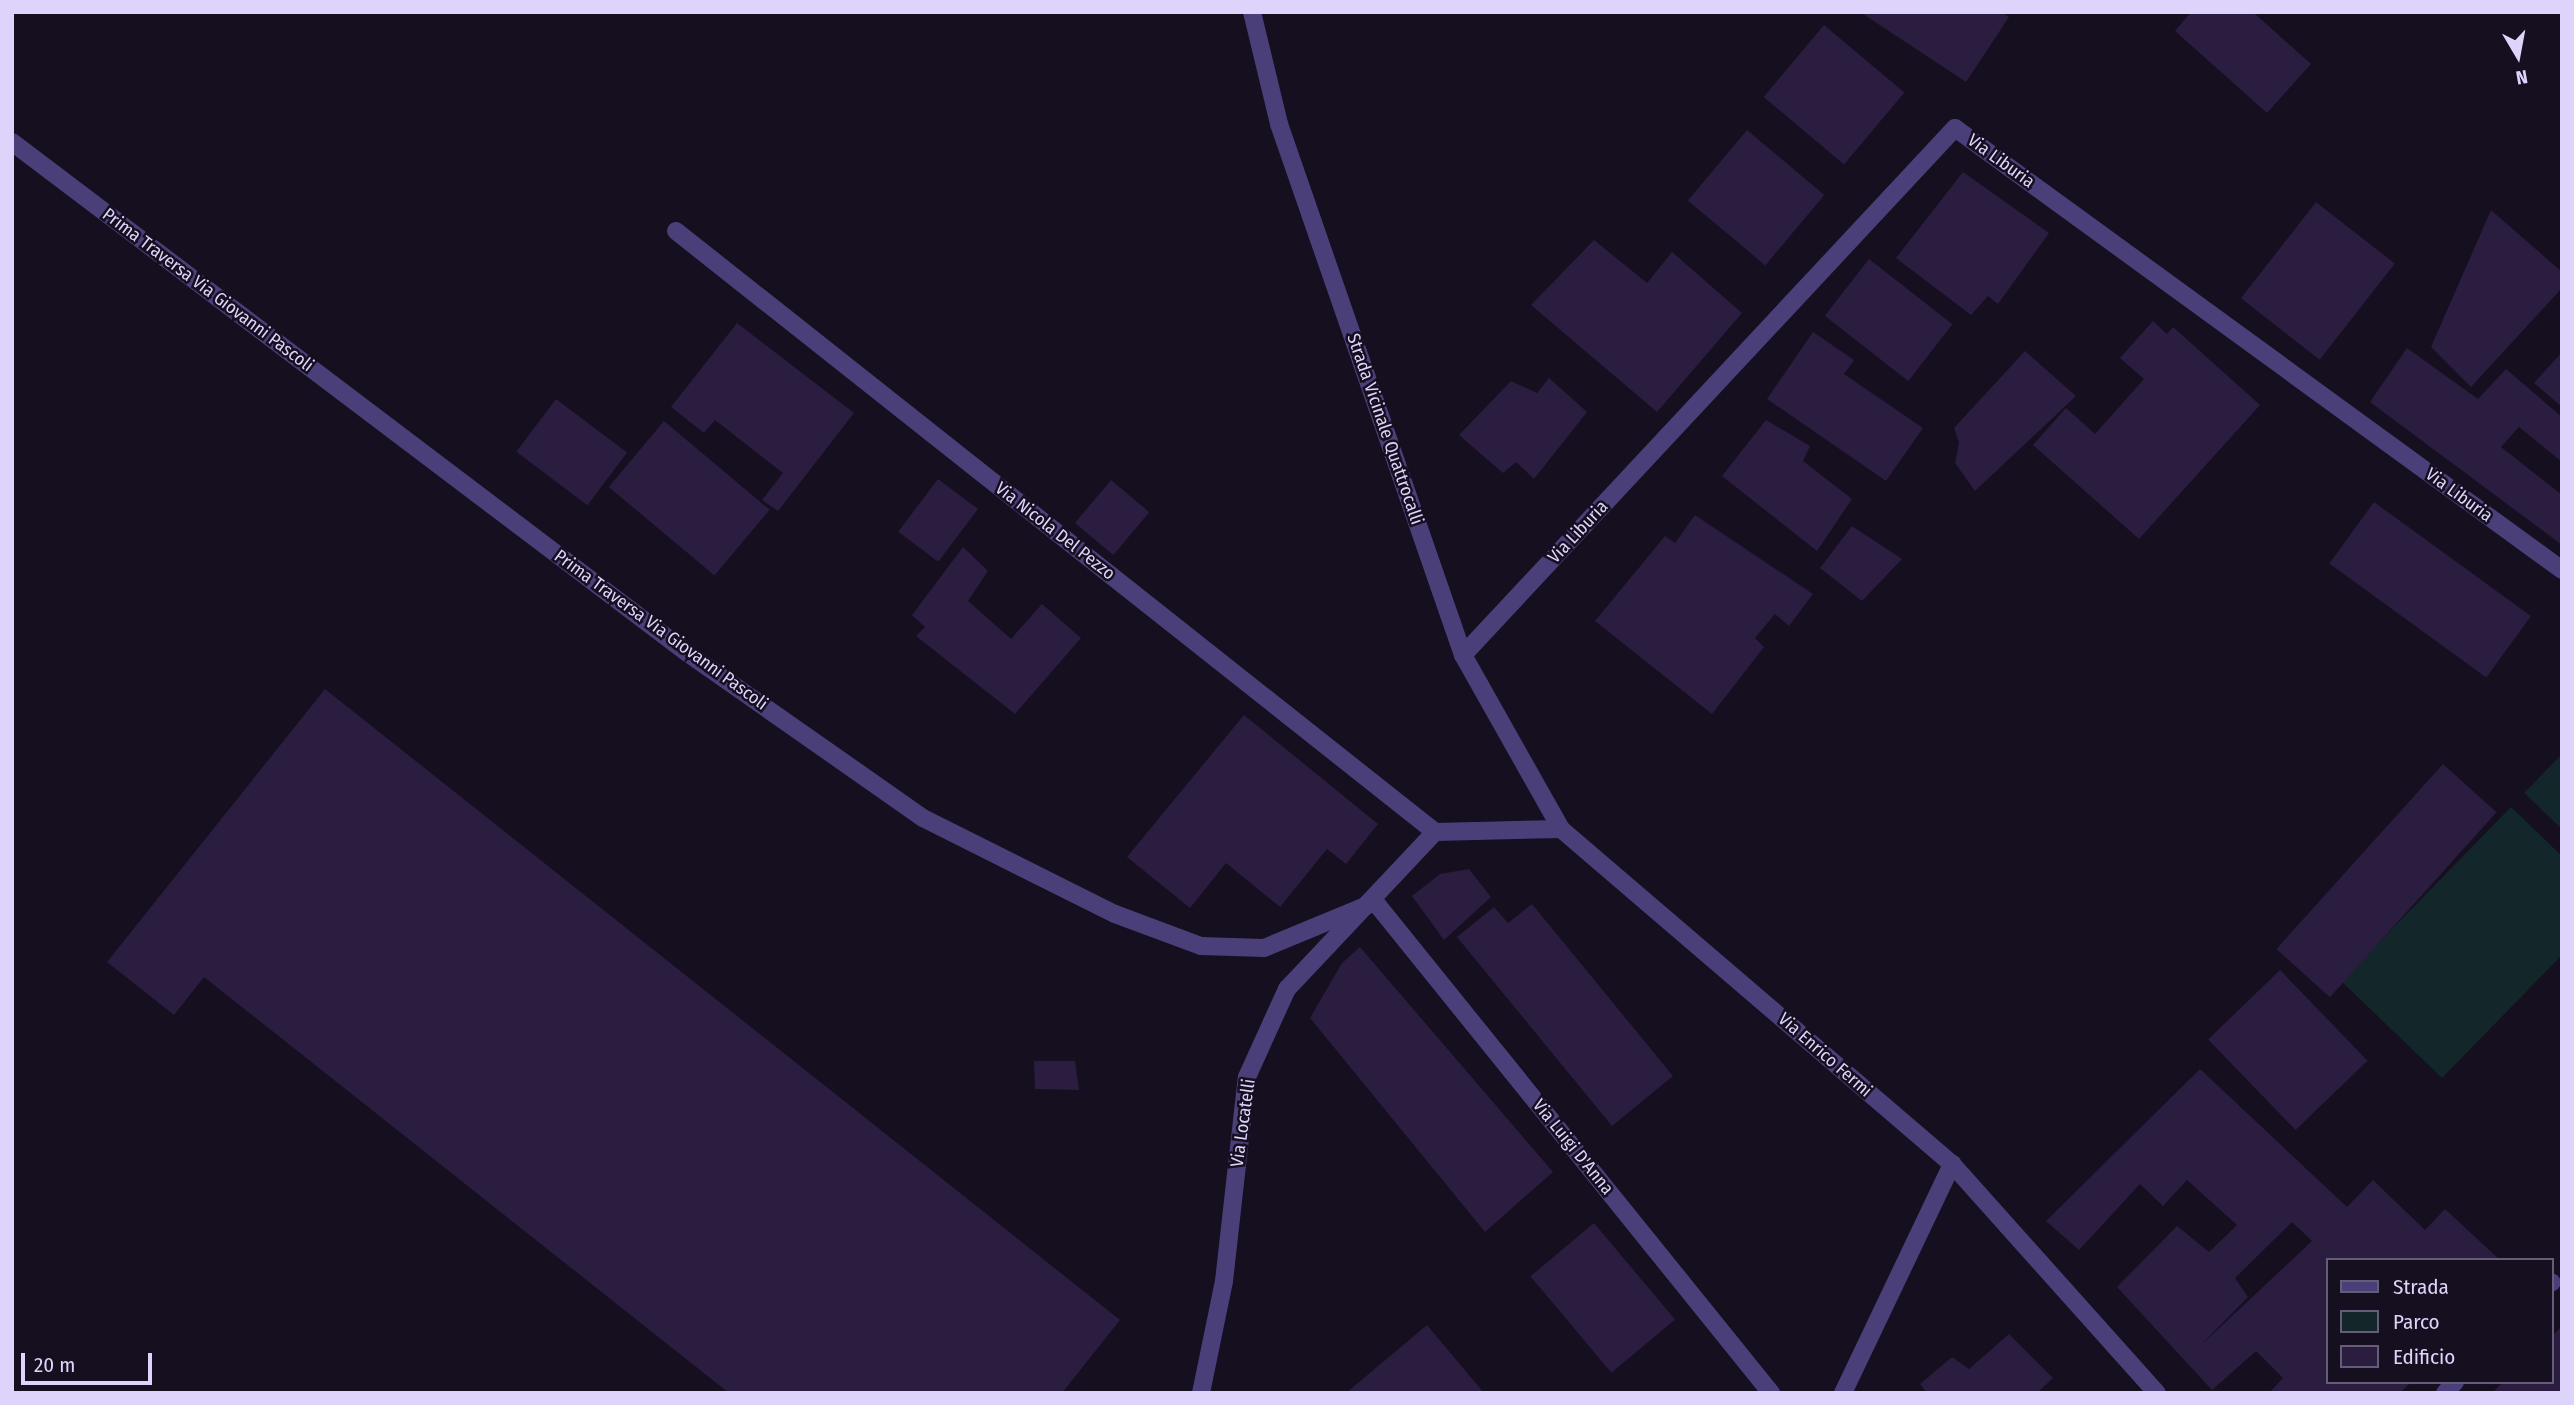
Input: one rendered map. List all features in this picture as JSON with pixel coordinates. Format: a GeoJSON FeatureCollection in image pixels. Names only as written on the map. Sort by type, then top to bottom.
{"type":"FeatureCollection","features":[{"type":"Feature","properties":{"kind":"street","name":"Strada Vicinale Quattrocalli"},"geometry":{"type":"LineString","coordinates":[[1252,12],[1279,124],[1463,655],[1561,829]]}},
{"type":"Feature","properties":{"kind":"street","name":"Via Liburia"},"geometry":{"type":"LineString","coordinates":[[1463,655],[1955,128],[2562,570]]}},
{"type":"Feature","properties":{"kind":"street","name":"Prima Traversa Via Giovanni Pascoli"},"geometry":{"type":"LineString","coordinates":[[12,142],[686,652],[923,818],[1115,914],[1201,946],[1264,948],[1375,902]]}},
{"type":"Feature","properties":{"kind":"street","name":"Via Nicola Del Pezzo"},"geometry":{"type":"LineString","coordinates":[[676,231],[1435,832]]}},
{"type":"Feature","properties":{"kind":"street"},"geometry":{"type":"LineString","coordinates":[[1435,832],[1561,829]]}},
{"type":"Feature","properties":{"kind":"street","name":"Via Enrico Fermi"},"geometry":{"type":"LineString","coordinates":[[1561,829],[1952,1164],[2157,1393]]}},
{"type":"Feature","properties":{"kind":"street","name":"Via Locatelli"},"geometry":{"type":"LineString","coordinates":[[1201,1393],[1224,1281],[1247,1077],[1287,989],[1375,902],[1435,832]]}},
{"type":"Feature","properties":{"kind":"street","name":"Via Luigi D'Anna"},"geometry":{"type":"LineString","coordinates":[[1375,902],[1771,1393]]}},
{"type":"Feature","properties":{"kind":"street"},"geometry":{"type":"LineString","coordinates":[[1843,1393],[1952,1164]]}},
{"type":"Feature","properties":{"kind":"green space"},"geometry":{"type":"Polygon","coordinates":[[[2562,754],[2562,829],[2524,793],[2562,754]]]}},
{"type":"Feature","properties":{"kind":"green space"},"geometry":{"type":"Polygon","coordinates":[[[2511,807],[2562,856],[2562,955],[2442,1078],[2341,981],[2511,807]]]}},
{"type":"Feature","properties":{"kind":"building"},"geometry":{"type":"Polygon","coordinates":[[[1860,12],[2002,12],[2009,17],[1966,82],[1860,12]]]}},
{"type":"Feature","properties":{"kind":"building"},"geometry":{"type":"Polygon","coordinates":[[[2191,12],[2253,12],[2311,64],[2267,113],[2175,31],[2191,12]]]}},
{"type":"Feature","properties":{"kind":"building"},"geometry":{"type":"Polygon","coordinates":[[[1824,25],[1904,92],[1844,165],[1764,97],[1824,25]]]}},
{"type":"Feature","properties":{"kind":"building"},"geometry":{"type":"Polygon","coordinates":[[[1747,130],[1824,195],[1765,265],[1688,200],[1747,130]]]}},
{"type":"Feature","properties":{"kind":"building"},"geometry":{"type":"Polygon","coordinates":[[[1963,172],[2049,233],[1998,304],[1988,296],[1971,315],[1896,258],[1963,172]]]}},
{"type":"Feature","properties":{"kind":"building"},"geometry":{"type":"Polygon","coordinates":[[[2316,202],[2395,264],[2320,360],[2241,298],[2316,202]]]}},
{"type":"Feature","properties":{"kind":"building"},"geometry":{"type":"Polygon","coordinates":[[[2491,210],[2562,272],[2562,288],[2471,387],[2431,347],[2491,210]]]}},
{"type":"Feature","properties":{"kind":"building"},"geometry":{"type":"Polygon","coordinates":[[[1594,240],[1647,283],[1672,252],[1742,313],[1657,412],[1531,305],[1594,240]]]}},
{"type":"Feature","properties":{"kind":"building"},"geometry":{"type":"Polygon","coordinates":[[[1869,259],[1953,324],[1908,381],[1825,316],[1869,259]]]}},
{"type":"Feature","properties":{"kind":"building"},"geometry":{"type":"Polygon","coordinates":[[[2153,321],[2167,334],[2173,327],[2260,405],[2139,539],[2033,445],[2066,408],[2095,434],[2144,379],[2120,358],[2153,321]]]}},
{"type":"Feature","properties":{"kind":"building"},"geometry":{"type":"Polygon","coordinates":[[[737,323],[854,413],[778,511],[762,500],[783,473],[715,420],[704,433],[671,407],[737,323]]]}},
{"type":"Feature","properties":{"kind":"building"},"geometry":{"type":"Polygon","coordinates":[[[1813,332],[1854,360],[1844,374],[1923,428],[1886,481],[1767,399],[1813,332]]]}},
{"type":"Feature","properties":{"kind":"building"},"geometry":{"type":"Polygon","coordinates":[[[2407,348],[2478,399],[2506,369],[2562,417],[2562,462],[2519,427],[2501,447],[2562,495],[2562,545],[2370,402],[2407,348]]]}},
{"type":"Feature","properties":{"kind":"building"},"geometry":{"type":"Polygon","coordinates":[[[2025,351],[2076,396],[1975,491],[1955,463],[1959,442],[1954,428],[2025,351]]]}},
{"type":"Feature","properties":{"kind":"building"},"geometry":{"type":"Polygon","coordinates":[[[2562,352],[2562,407],[2534,383],[2562,352]]]}},
{"type":"Feature","properties":{"kind":"building"},"geometry":{"type":"Polygon","coordinates":[[[1549,378],[1587,412],[1534,479],[1516,462],[1503,473],[1459,435],[1511,381],[1537,393],[1549,378]]]}},
{"type":"Feature","properties":{"kind":"building"},"geometry":{"type":"Polygon","coordinates":[[[556,399],[627,453],[587,505],[516,452],[556,399]]]}},
{"type":"Feature","properties":{"kind":"building"},"geometry":{"type":"Polygon","coordinates":[[[1766,420],[1810,446],[1803,461],[1852,499],[1817,551],[1722,476],[1766,420]]]}},
{"type":"Feature","properties":{"kind":"building"},"geometry":{"type":"Polygon","coordinates":[[[664,421],[770,510],[714,576],[609,487],[664,421]]]}},
{"type":"Feature","properties":{"kind":"building"},"geometry":{"type":"Polygon","coordinates":[[[938,479],[978,509],[938,562],[898,532],[938,479]]]}},
{"type":"Feature","properties":{"kind":"building"},"geometry":{"type":"Polygon","coordinates":[[[1111,480],[1149,512],[1113,555],[1075,523],[1111,480]]]}},
{"type":"Feature","properties":{"kind":"building"},"geometry":{"type":"Polygon","coordinates":[[[2374,502],[2531,616],[2486,678],[2329,563],[2374,502]]]}},
{"type":"Feature","properties":{"kind":"building"},"geometry":{"type":"Polygon","coordinates":[[[1695,515],[1813,594],[1789,626],[1775,614],[1755,638],[1764,647],[1712,714],[1595,621],[1665,536],[1675,543],[1695,515]]]}},
{"type":"Feature","properties":{"kind":"building"},"geometry":{"type":"Polygon","coordinates":[[[1852,526],[1902,559],[1862,601],[1820,568],[1852,526]]]}},
{"type":"Feature","properties":{"kind":"building"},"geometry":{"type":"Polygon","coordinates":[[[963,547],[988,571],[968,601],[1011,639],[1042,604],[1081,638],[1015,714],[916,636],[925,627],[912,615],[963,547]]]}},
{"type":"Feature","properties":{"kind":"building"},"geometry":{"type":"Polygon","coordinates":[[[325,689],[1120,1320],[1062,1393],[729,1393],[204,977],[174,1015],[107,962],[325,689]]]}},
{"type":"Feature","properties":{"kind":"building"},"geometry":{"type":"Polygon","coordinates":[[[1244,715],[1378,824],[1346,864],[1327,849],[1280,907],[1226,863],[1190,908],[1127,857],[1244,715]]]}},
{"type":"Feature","properties":{"kind":"building"},"geometry":{"type":"Polygon","coordinates":[[[2443,764],[2497,812],[2330,997],[2276,949],[2443,764]]]}},
{"type":"Feature","properties":{"kind":"building"},"geometry":{"type":"Polygon","coordinates":[[[1469,869],[1491,897],[1444,940],[1412,896],[1440,874],[1469,869]]]}},
{"type":"Feature","properties":{"kind":"building"},"geometry":{"type":"Polygon","coordinates":[[[1532,904],[1673,1076],[1612,1126],[1457,937],[1494,907],[1508,923],[1532,904]]]}},
{"type":"Feature","properties":{"kind":"building"},"geometry":{"type":"Polygon","coordinates":[[[1360,947],[1553,1172],[1485,1232],[1310,1018],[1342,963],[1360,947]]]}},
{"type":"Feature","properties":{"kind":"building"},"geometry":{"type":"Polygon","coordinates":[[[2280,970],[2368,1061],[2296,1130],[2208,1039],[2280,970]]]}},
{"type":"Feature","properties":{"kind":"building"},"geometry":{"type":"Polygon","coordinates":[[[1034,1061],[1075,1061],[1079,1090],[1035,1089],[1034,1061]]]}},
{"type":"Feature","properties":{"kind":"building"},"geometry":{"type":"Polygon","coordinates":[[[2200,1069],[2347,1207],[2373,1180],[2425,1230],[2445,1209],[2498,1258],[2326,1258],[2326,1384],[2409,1384],[2400,1393],[2269,1393],[2283,1378],[2256,1351],[2212,1390],[2117,1287],[2177,1226],[2209,1252],[2237,1225],[2187,1180],[2163,1206],[2140,1184],[2079,1250],[2046,1221],[2200,1069]],[[2292,1222],[2235,1278],[2248,1297],[2199,1347],[2312,1241],[2292,1222]]]}},
{"type":"Feature","properties":{"kind":"building"},"geometry":{"type":"Polygon","coordinates":[[[1594,1223],[1675,1320],[1611,1373],[1530,1276],[1594,1223]]]}},
{"type":"Feature","properties":{"kind":"building"},"geometry":{"type":"Polygon","coordinates":[[[1427,1325],[1484,1393],[1346,1393],[1427,1325]]]}},
{"type":"Feature","properties":{"kind":"building"},"geometry":{"type":"Polygon","coordinates":[[[2562,1326],[2562,1393],[2494,1391],[2501,1384],[2553,1384],[2553,1335],[2562,1326]]]}},
{"type":"Feature","properties":{"kind":"building"},"geometry":{"type":"Polygon","coordinates":[[[2009,1334],[2053,1378],[2037,1393],[1927,1393],[1920,1384],[1952,1357],[1969,1369],[2009,1334]]]}}]}
